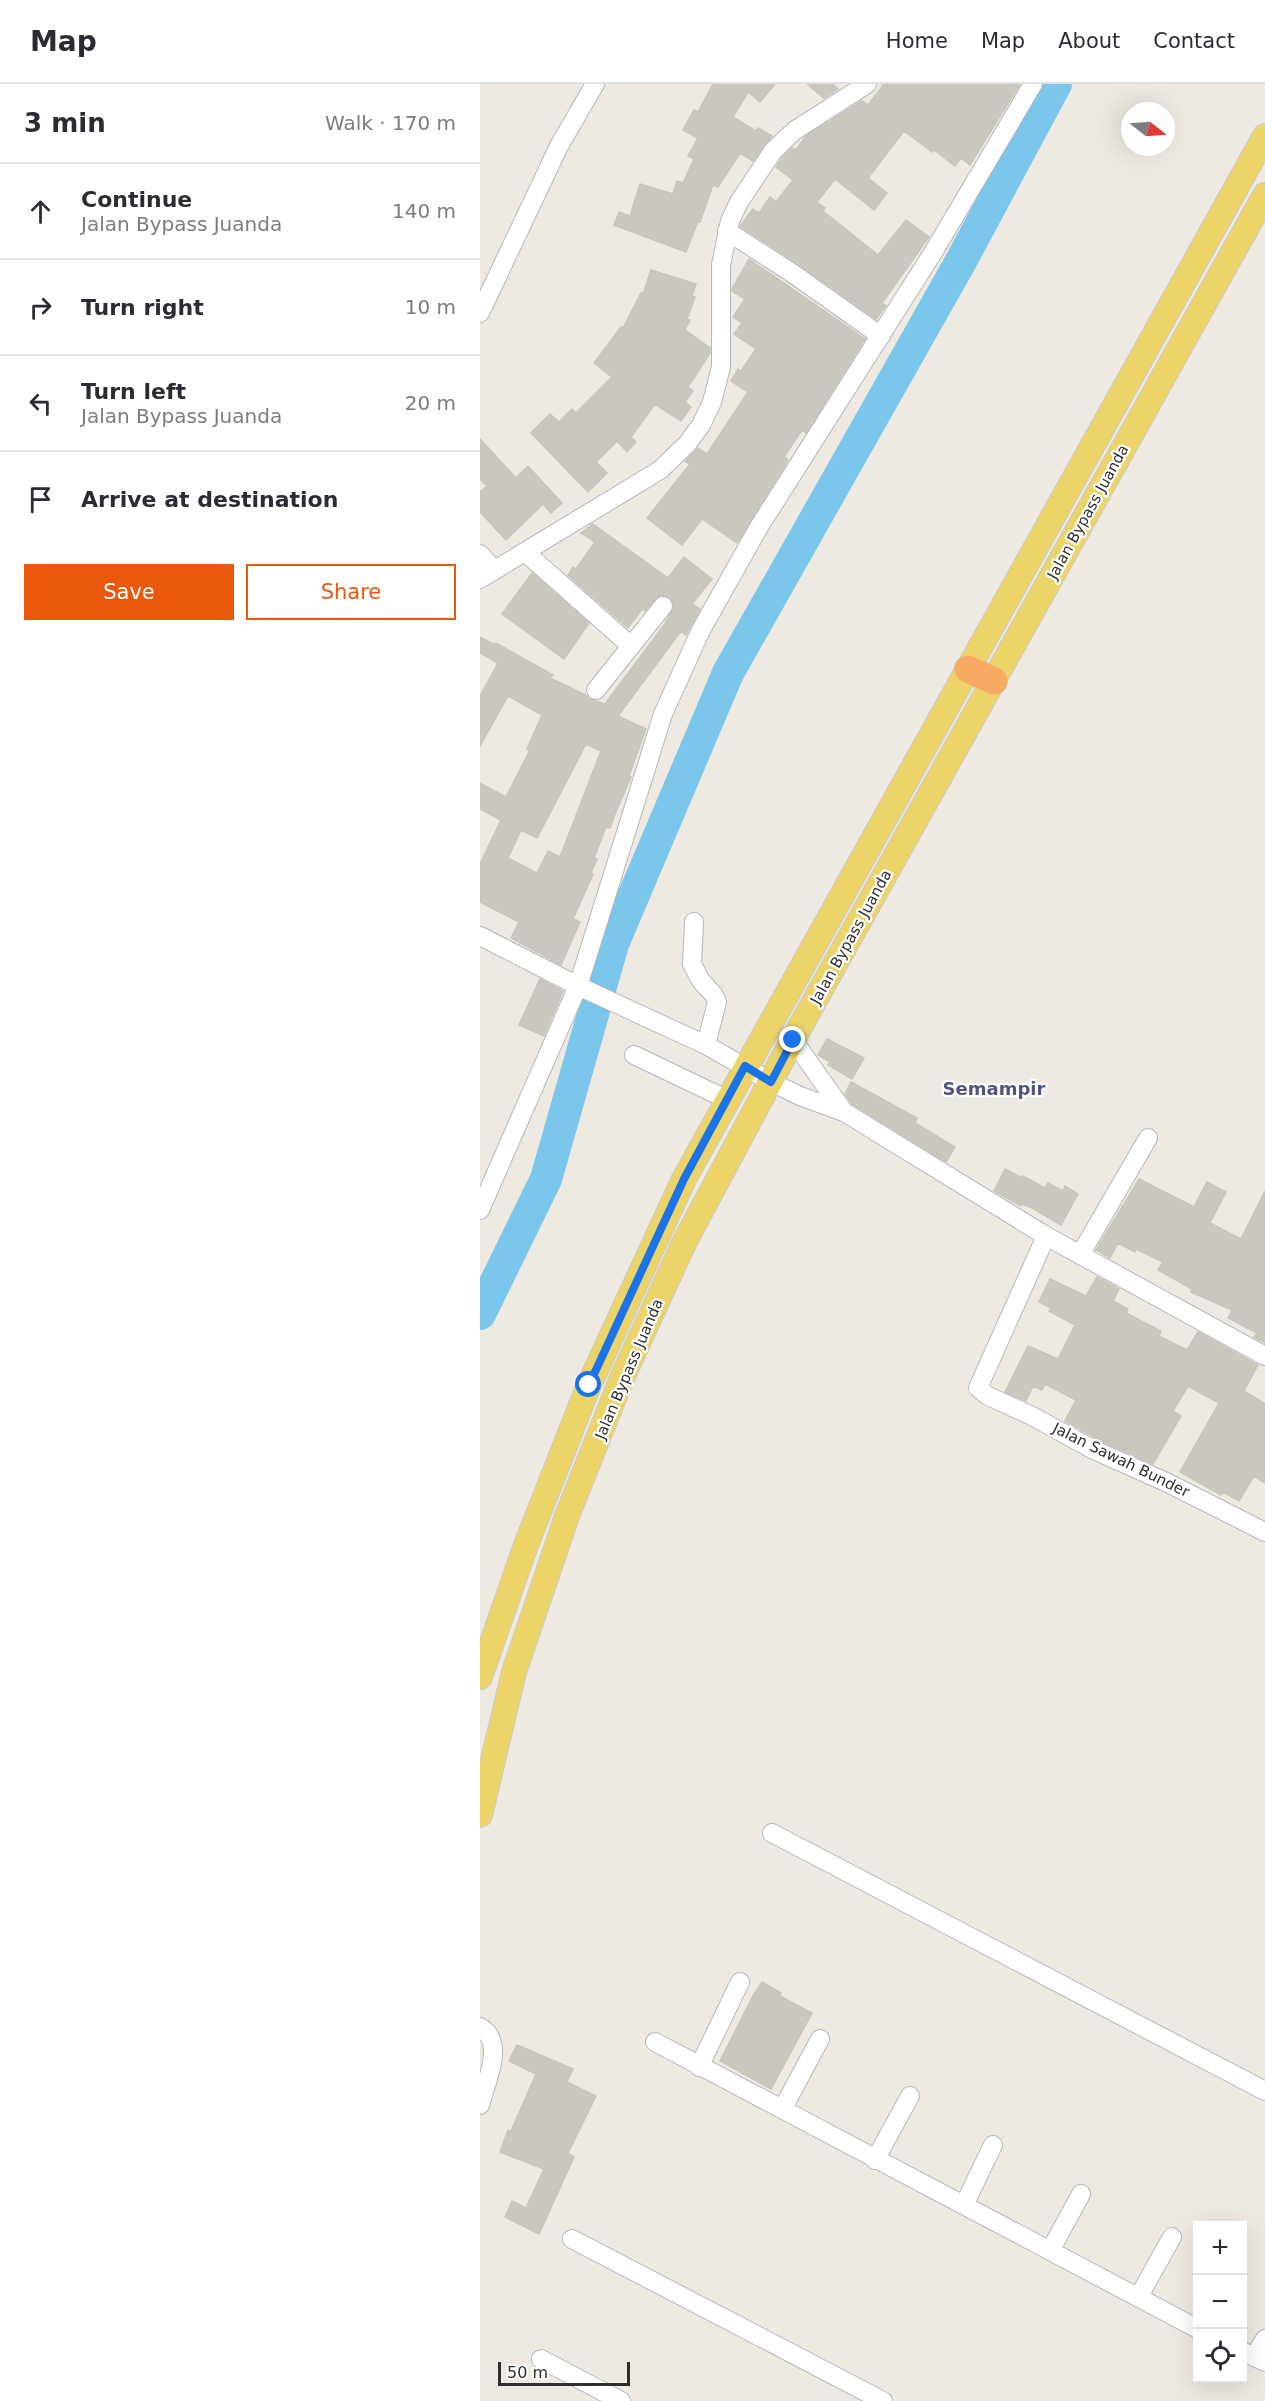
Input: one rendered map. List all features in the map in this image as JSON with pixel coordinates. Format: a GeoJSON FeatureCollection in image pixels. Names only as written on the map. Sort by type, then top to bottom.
{"type":"FeatureCollection","features":[{"type":"Feature","properties":{"kind":"highway"},"geometry":{"type":"LineString","coordinates":[[968,669],[994,681]]}},
{"type":"Feature","properties":{"kind":"main road","name":"Jalan Bypass Juanda"},"geometry":{"type":"LineString","coordinates":[[480,1677],[526,1545],[589,1385],[684,1179],[1265,136]]}},
{"type":"Feature","properties":{"kind":"main road","name":"Jalan Bypass Juanda"},"geometry":{"type":"LineString","coordinates":[[480,1815],[514,1671],[567,1516],[622,1378],[685,1241],[793,1040],[1265,195]]}},
{"type":"Feature","properties":{"kind":"main road"},"geometry":{"type":"LineString","coordinates":[[557,1469],[570,1477],[584,1476]]}},
{"type":"Feature","properties":{"kind":"street"},"geometry":{"type":"LineString","coordinates":[[480,313],[559,146],[595,84]]}},
{"type":"Feature","properties":{"kind":"street"},"geometry":{"type":"LineString","coordinates":[[480,554],[487,575],[660,470],[687,444],[701,426],[712,402],[721,367],[721,265],[727,231],[739,202],[773,151],[794,131],[867,84]]}},
{"type":"Feature","properties":{"kind":"street"},"geometry":{"type":"LineString","coordinates":[[480,1210],[582,988],[663,714],[701,630],[759,527],[881,336],[1033,84]]}},
{"type":"Feature","properties":{"kind":"street"},"geometry":{"type":"LineString","coordinates":[[727,231],[792,273],[881,336]]}},
{"type":"Feature","properties":{"kind":"street"},"geometry":{"type":"LineString","coordinates":[[525,552],[631,646]]}},
{"type":"Feature","properties":{"kind":"street"},"geometry":{"type":"LineString","coordinates":[[596,690],[663,606]]}},
{"type":"Feature","properties":{"kind":"street"},"geometry":{"type":"LineString","coordinates":[[694,922],[692,964],[701,981],[714,995],[717,1002],[706,1045]]}},
{"type":"Feature","properties":{"kind":"street"},"geometry":{"type":"LineString","coordinates":[[480,936],[582,988],[706,1045],[771,1082],[800,1096],[844,1112],[1046,1236],[1265,1356]]}},
{"type":"Feature","properties":{"kind":"street"},"geometry":{"type":"LineString","coordinates":[[793,1040],[844,1112]]}},
{"type":"Feature","properties":{"kind":"street"},"geometry":{"type":"LineString","coordinates":[[634,1055],[728,1100]]}},
{"type":"Feature","properties":{"kind":"street"},"geometry":{"type":"LineString","coordinates":[[1080,1255],[1148,1138]]}},
{"type":"Feature","properties":{"kind":"street","name":"Jalan Sawah Bunder"},"geometry":{"type":"LineString","coordinates":[[1046,1236],[978,1388],[988,1396],[1032,1416],[1092,1449],[1187,1492],[1265,1532]]}},
{"type":"Feature","properties":{"kind":"street"},"geometry":{"type":"LineString","coordinates":[[772,1833],[1265,2091]]}},
{"type":"Feature","properties":{"kind":"street"},"geometry":{"type":"LineString","coordinates":[[699,2067],[740,1982]]}},
{"type":"Feature","properties":{"kind":"street"},"geometry":{"type":"LineString","coordinates":[[480,2026],[487,2031],[493,2047],[480,2105]]}},
{"type":"Feature","properties":{"kind":"street"},"geometry":{"type":"LineString","coordinates":[[783,2108],[820,2039]]}},
{"type":"Feature","properties":{"kind":"street"},"geometry":{"type":"LineString","coordinates":[[655,2042],[1193,2327]]}},
{"type":"Feature","properties":{"kind":"street"},"geometry":{"type":"LineString","coordinates":[[875,2160],[910,2096]]}},
{"type":"Feature","properties":{"kind":"street"},"geometry":{"type":"LineString","coordinates":[[964,2205],[993,2145]]}},
{"type":"Feature","properties":{"kind":"street"},"geometry":{"type":"LineString","coordinates":[[1050,2251],[1081,2194]]}},
{"type":"Feature","properties":{"kind":"street"},"geometry":{"type":"LineString","coordinates":[[1138,2298],[1172,2237]]}},
{"type":"Feature","properties":{"kind":"street"},"geometry":{"type":"LineString","coordinates":[[572,2239],[883,2401]]}},
{"type":"Feature","properties":{"kind":"street"},"geometry":{"type":"LineString","coordinates":[[1254,2357],[1265,2338]]}},
{"type":"Feature","properties":{"kind":"street"},"geometry":{"type":"LineString","coordinates":[[541,2359],[621,2401]]}},
{"type":"Feature","properties":{"kind":"building"},"geometry":{"type":"Polygon","coordinates":[[[713,84],[775,84],[760,102],[748,92],[733,117],[756,131],[758,128],[772,136],[753,161],[740,153],[718,187],[713,185],[686,252],[614,225],[619,212],[630,216],[640,184],[673,194],[677,181],[683,183],[694,159],[688,156],[698,138],[683,130],[694,110],[698,112],[713,84]]]}},
{"type":"Feature","properties":{"kind":"building"},"geometry":{"type":"Polygon","coordinates":[[[807,84],[832,84],[838,89],[824,98],[807,84]]]}},
{"type":"Feature","properties":{"kind":"building"},"geometry":{"type":"Polygon","coordinates":[[[884,84],[1020,84],[970,165],[961,158],[955,166],[904,131],[868,178],[887,193],[874,210],[835,179],[817,202],[825,208],[823,211],[878,255],[906,220],[929,237],[882,303],[886,306],[876,319],[740,226],[753,209],[759,213],[770,197],[776,202],[793,180],[776,167],[792,148],[796,150],[806,136],[862,101],[868,105],[884,84]]]}},
{"type":"Feature","properties":{"kind":"building"},"geometry":{"type":"Polygon","coordinates":[[[749,259],[865,339],[806,433],[802,430],[784,457],[788,460],[737,543],[702,519],[682,545],[647,518],[690,464],[685,461],[698,448],[707,454],[748,392],[731,381],[738,369],[741,371],[756,349],[734,334],[742,323],[733,317],[745,299],[732,289],[749,259]]]}},
{"type":"Feature","properties":{"kind":"building"},"geometry":{"type":"Polygon","coordinates":[[[651,270],[696,284],[692,296],[695,297],[687,319],[690,320],[685,330],[710,348],[710,353],[688,387],[693,391],[685,402],[691,407],[681,421],[655,404],[631,437],[636,442],[627,452],[617,441],[596,462],[607,473],[588,492],[531,433],[550,414],[559,422],[572,409],[576,413],[612,377],[594,363],[621,327],[623,328],[641,293],[643,294],[651,270]]]}},
{"type":"Feature","properties":{"kind":"building"},"geometry":{"type":"Polygon","coordinates":[[[480,439],[516,478],[528,466],[562,503],[551,513],[543,504],[506,540],[480,512],[480,492],[487,486],[480,479],[480,439]]]}},
{"type":"Feature","properties":{"kind":"building"},"geometry":{"type":"Polygon","coordinates":[[[593,524],[668,578],[684,557],[712,579],[692,604],[700,609],[686,635],[681,631],[618,716],[646,729],[629,776],[631,777],[610,828],[606,827],[594,858],[597,859],[591,873],[593,874],[573,919],[580,922],[561,965],[511,938],[519,922],[480,902],[480,864],[501,820],[480,809],[480,783],[506,797],[530,750],[527,749],[542,715],[508,696],[480,746],[480,696],[498,663],[480,653],[480,637],[495,645],[496,643],[553,675],[550,678],[586,695],[589,699],[605,704],[664,625],[674,607],[670,597],[658,596],[645,611],[642,609],[628,628],[568,575],[573,567],[576,569],[595,542],[581,533],[593,524]],[[586,744],[537,838],[521,830],[508,858],[537,873],[548,851],[560,857],[601,751],[586,744]]]}},
{"type":"Feature","properties":{"kind":"building"},"geometry":{"type":"Polygon","coordinates":[[[532,573],[589,623],[564,659],[502,614],[532,573]]]}},
{"type":"Feature","properties":{"kind":"building"},"geometry":{"type":"Polygon","coordinates":[[[540,979],[563,991],[544,1036],[519,1025],[540,979]]]}},
{"type":"Feature","properties":{"kind":"building"},"geometry":{"type":"Polygon","coordinates":[[[827,1039],[864,1058],[852,1079],[828,1065],[830,1062],[818,1055],[827,1039]]]}},
{"type":"Feature","properties":{"kind":"building"},"geometry":{"type":"Polygon","coordinates":[[[851,1082],[917,1118],[915,1123],[955,1147],[946,1162],[852,1104],[845,1094],[851,1082]]]}},
{"type":"Feature","properties":{"kind":"building"},"geometry":{"type":"Polygon","coordinates":[[[1005,1169],[1045,1188],[1048,1183],[1063,1191],[1065,1186],[1078,1194],[1061,1225],[1032,1208],[1022,1204],[1021,1206],[994,1191],[1005,1169]]]}},
{"type":"Feature","properties":{"kind":"building"},"geometry":{"type":"Polygon","coordinates":[[[1139,1179],[1194,1207],[1207,1182],[1226,1192],[1210,1223],[1241,1239],[1265,1191],[1265,1343],[1254,1337],[1257,1333],[1228,1318],[1232,1310],[1191,1292],[1192,1289],[1158,1270],[1163,1262],[1118,1243],[1110,1258],[1096,1250],[1139,1179]]]}},
{"type":"Feature","properties":{"kind":"building"},"geometry":{"type":"Polygon","coordinates":[[[1097,1277],[1119,1289],[1113,1301],[1128,1309],[1126,1313],[1161,1331],[1159,1336],[1187,1350],[1198,1332],[1258,1365],[1244,1391],[1265,1404],[1265,1483],[1254,1476],[1239,1501],[1223,1492],[1221,1495],[1180,1472],[1219,1403],[1188,1386],[1173,1411],[1181,1416],[1153,1464],[1097,1439],[1065,1421],[1076,1400],[1045,1384],[1042,1390],[1033,1386],[1026,1401],[1005,1392],[1028,1346],[1058,1359],[1075,1325],[1049,1311],[1051,1308],[1039,1302],[1050,1279],[1086,1296],[1097,1277]]]}},
{"type":"Feature","properties":{"kind":"building"},"geometry":{"type":"Polygon","coordinates":[[[762,1982],[781,1993],[780,1996],[812,2013],[771,2089],[720,2061],[762,1982]]]}},
{"type":"Feature","properties":{"kind":"building"},"geometry":{"type":"Polygon","coordinates":[[[517,2045],[573,2069],[567,2082],[596,2096],[568,2153],[574,2157],[539,2234],[505,2217],[512,2201],[526,2208],[544,2169],[500,2152],[508,2130],[511,2131],[536,2074],[509,2061],[517,2045]]]}},
{"type":"Feature","properties":{"kind":"waterway"},"geometry":{"type":"LineString","coordinates":[[480,1314],[546,1179],[613,944],[728,673],[961,261],[1056,84]]}},
{"type":"Feature","properties":{"kind":"district","name":"Semampir"},"geometry":{"type":"Point","coordinates":[994,1089]}},
{"type":"Feature","properties":{"kind":"route"},"geometry":{"type":"LineString","coordinates":[[589,1385],[684,1179],[745,1066],[771,1082],[793,1040]]}}]}
